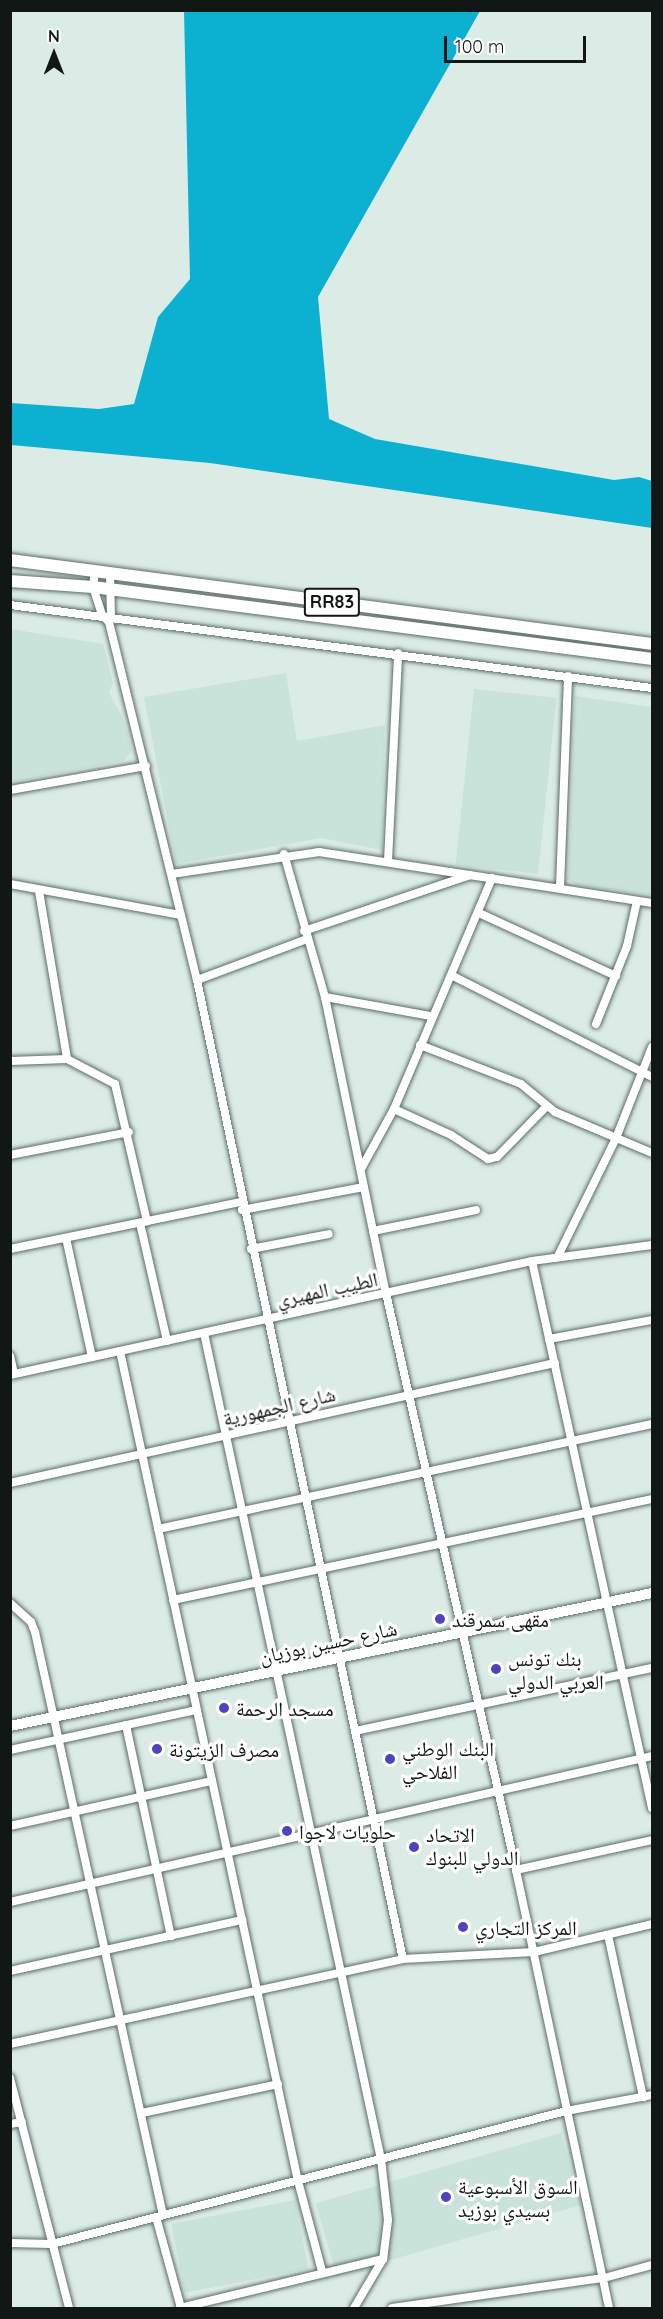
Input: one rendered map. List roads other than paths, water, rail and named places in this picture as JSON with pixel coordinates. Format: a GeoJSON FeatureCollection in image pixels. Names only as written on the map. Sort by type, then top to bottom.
{"type":"FeatureCollection","features":[{"type":"Feature","properties":{"kind":"main road","name":"RR83"},"geometry":{"type":"LineString","coordinates":[[10,560],[652,644]]}},
{"type":"Feature","properties":{"kind":"main road","name":"RR83"},"geometry":{"type":"LineString","coordinates":[[10,580],[93,587],[652,659]]}},
{"type":"Feature","properties":{"kind":"main road","name":"شارع حسين بوزيان"},"geometry":{"type":"LineString","coordinates":[[10,1726],[652,1593]]}},
{"type":"Feature","properties":{"kind":"street"},"geometry":{"type":"LineString","coordinates":[[95,572],[93,587],[102,615]]}},
{"type":"Feature","properties":{"kind":"street"},"geometry":{"type":"LineString","coordinates":[[110,573],[108,589],[111,619],[196,980],[251,1249],[403,1959]]}},
{"type":"Feature","properties":{"kind":"street"},"geometry":{"type":"LineString","coordinates":[[10,605],[398,653],[652,688]]}},
{"type":"Feature","properties":{"kind":"street"},"geometry":{"type":"LineString","coordinates":[[388,861],[398,653]]}},
{"type":"Feature","properties":{"kind":"street"},"geometry":{"type":"LineString","coordinates":[[560,887],[568,676]]}},
{"type":"Feature","properties":{"kind":"street"},"geometry":{"type":"LineString","coordinates":[[10,790],[146,766]]}},
{"type":"Feature","properties":{"kind":"street"},"geometry":{"type":"LineString","coordinates":[[172,874],[284,854],[319,852],[560,887],[652,903]]}},
{"type":"Feature","properties":{"kind":"street"},"geometry":{"type":"LineString","coordinates":[[284,854],[325,998],[386,1293],[516,1870],[609,2308]]}},
{"type":"Feature","properties":{"kind":"street"},"geometry":{"type":"LineString","coordinates":[[196,980],[306,935],[471,874]]}},
{"type":"Feature","properties":{"kind":"street"},"geometry":{"type":"LineString","coordinates":[[361,1169],[394,1108],[431,1016],[479,913],[492,878]]}},
{"type":"Feature","properties":{"kind":"street"},"geometry":{"type":"LineString","coordinates":[[10,884],[180,915]]}},
{"type":"Feature","properties":{"kind":"street"},"geometry":{"type":"LineString","coordinates":[[39,891],[67,1059]]}},
{"type":"Feature","properties":{"kind":"street"},"geometry":{"type":"LineString","coordinates":[[596,1024],[616,976],[637,901]]}},
{"type":"Feature","properties":{"kind":"street"},"geometry":{"type":"LineString","coordinates":[[479,913],[616,976]]}},
{"type":"Feature","properties":{"kind":"street"},"geometry":{"type":"LineString","coordinates":[[451,975],[543,1019],[652,1077]]}},
{"type":"Feature","properties":{"kind":"street"},"geometry":{"type":"LineString","coordinates":[[325,998],[431,1016]]}},
{"type":"Feature","properties":{"kind":"street"},"geometry":{"type":"LineString","coordinates":[[420,1045],[520,1084],[547,1106],[652,1153]]}},
{"type":"Feature","properties":{"kind":"street"},"geometry":{"type":"LineString","coordinates":[[558,1256],[616,1138],[652,1047]]}},
{"type":"Feature","properties":{"kind":"street"},"geometry":{"type":"LineString","coordinates":[[10,1061],[67,1059],[115,1084],[129,1132],[167,1341]]}},
{"type":"Feature","properties":{"kind":"street"},"geometry":{"type":"LineString","coordinates":[[394,1108],[451,1135],[488,1159],[497,1157],[547,1106]]}},
{"type":"Feature","properties":{"kind":"street"},"geometry":{"type":"LineString","coordinates":[[10,1155],[129,1132]]}},
{"type":"Feature","properties":{"kind":"street"},"geometry":{"type":"LineString","coordinates":[[10,1250],[144,1222],[364,1187]]}},
{"type":"Feature","properties":{"kind":"street"},"geometry":{"type":"LineString","coordinates":[[373,1231],[476,1210]]}},
{"type":"Feature","properties":{"kind":"street"},"geometry":{"type":"LineString","coordinates":[[251,1249],[328,1234]]}},
{"type":"Feature","properties":{"kind":"street"},"geometry":{"type":"LineString","coordinates":[[66,1238],[92,1357]]}},
{"type":"Feature","properties":{"kind":"street","name":"الطيب المهيري"},"geometry":{"type":"LineString","coordinates":[[12,1375],[532,1261],[652,1245]]}},
{"type":"Feature","properties":{"kind":"street"},"geometry":{"type":"LineString","coordinates":[[532,1261],[652,1808]]}},
{"type":"Feature","properties":{"kind":"street"},"geometry":{"type":"LineString","coordinates":[[549,1339],[652,1320]]}},
{"type":"Feature","properties":{"kind":"street"},"geometry":{"type":"LineString","coordinates":[[204,1333],[381,2159],[388,2220],[383,2259],[354,2308]]}},
{"type":"Feature","properties":{"kind":"street"},"geometry":{"type":"LineString","coordinates":[[120,1351],[298,2181],[322,2271]]}},
{"type":"Feature","properties":{"kind":"street"},"geometry":{"type":"LineString","coordinates":[[10,1356],[12,1375]]}},
{"type":"Feature","properties":{"kind":"street","name":"شارع الجمهورية"},"geometry":{"type":"LineString","coordinates":[[10,1483],[409,1393],[555,1363]]}},
{"type":"Feature","properties":{"kind":"street"},"geometry":{"type":"LineString","coordinates":[[158,1529],[652,1424]]}},
{"type":"Feature","properties":{"kind":"street"},"geometry":{"type":"LineString","coordinates":[[173,1600],[441,1541],[652,1499]]}},
{"type":"Feature","properties":{"kind":"street"},"geometry":{"type":"LineString","coordinates":[[10,1603],[15,1613],[31,1622],[35,1632],[142,2113],[160,2216],[181,2308],[322,2271],[383,2259]]}},
{"type":"Feature","properties":{"kind":"street"},"geometry":{"type":"LineString","coordinates":[[355,1731],[652,1668]]}},
{"type":"Feature","properties":{"kind":"street"},"geometry":{"type":"LineString","coordinates":[[10,1750],[196,1710]]}},
{"type":"Feature","properties":{"kind":"street"},"geometry":{"type":"LineString","coordinates":[[126,1725],[171,1936]]}},
{"type":"Feature","properties":{"kind":"street"},"geometry":{"type":"LineString","coordinates":[[10,1902],[652,1756]]}},
{"type":"Feature","properties":{"kind":"street"},"geometry":{"type":"LineString","coordinates":[[10,1826],[212,1781]]}},
{"type":"Feature","properties":{"kind":"street"},"geometry":{"type":"LineString","coordinates":[[516,1870],[652,1840]]}},
{"type":"Feature","properties":{"kind":"street"},"geometry":{"type":"LineString","coordinates":[[10,1971],[242,1920]]}},
{"type":"Feature","properties":{"kind":"street"},"geometry":{"type":"LineString","coordinates":[[10,2044],[403,1959],[534,1952],[652,1924]]}},
{"type":"Feature","properties":{"kind":"street"},"geometry":{"type":"LineString","coordinates":[[608,1935],[644,2097]]}},
{"type":"Feature","properties":{"kind":"street"},"geometry":{"type":"LineString","coordinates":[[10,2078],[69,2308]]}},
{"type":"Feature","properties":{"kind":"street"},"geometry":{"type":"LineString","coordinates":[[142,2113],[278,2084]]}},
{"type":"Feature","properties":{"kind":"street"},"geometry":{"type":"LineString","coordinates":[[10,2243],[52,2244],[566,2111],[652,2095]]}},
{"type":"Feature","properties":{"kind":"street"},"geometry":{"type":"LineString","coordinates":[[10,2124],[22,2122]]}},
{"type":"Feature","properties":{"kind":"street"},"geometry":{"type":"LineString","coordinates":[[392,2308],[604,2278],[652,2265]]}},
{"type":"Feature","properties":{"kind":"water"},"geometry":{"type":"Polygon","coordinates":[[[184,11],[480,11],[318,297],[329,419],[375,439],[614,480],[639,477],[652,481],[652,528],[210,463],[11,445],[11,403],[99,409],[134,404],[158,317],[190,279],[184,11]]]}},
{"type":"Feature","properties":{"kind":"place","name":"مقهى سمرقند"},"geometry":{"type":"Point","coordinates":[440,1619]}},
{"type":"Feature","properties":{"kind":"place","name":"بنك تونس العربي الدولي"},"geometry":{"type":"Point","coordinates":[496,1669]}},
{"type":"Feature","properties":{"kind":"place","name":"مسجد الرحمة"},"geometry":{"type":"Point","coordinates":[224,1708]}},
{"type":"Feature","properties":{"kind":"place","name":"مصرف الزيتونة"},"geometry":{"type":"Point","coordinates":[157,1749]}},
{"type":"Feature","properties":{"kind":"place","name":"البنك الوطني الفلاحي"},"geometry":{"type":"Point","coordinates":[390,1759]}},
{"type":"Feature","properties":{"kind":"place","name":"حلويات لاجوا"},"geometry":{"type":"Point","coordinates":[287,1831]}},
{"type":"Feature","properties":{"kind":"place","name":"الاتحاد الدولي للبنوك"},"geometry":{"type":"Point","coordinates":[414,1847]}},
{"type":"Feature","properties":{"kind":"place","name":"المركز التجاري"},"geometry":{"type":"Point","coordinates":[463,1927]}},
{"type":"Feature","properties":{"kind":"place","name":"السوق الأسبوعية بسيدي بوزيد"},"geometry":{"type":"Point","coordinates":[446,2197]}}]}
